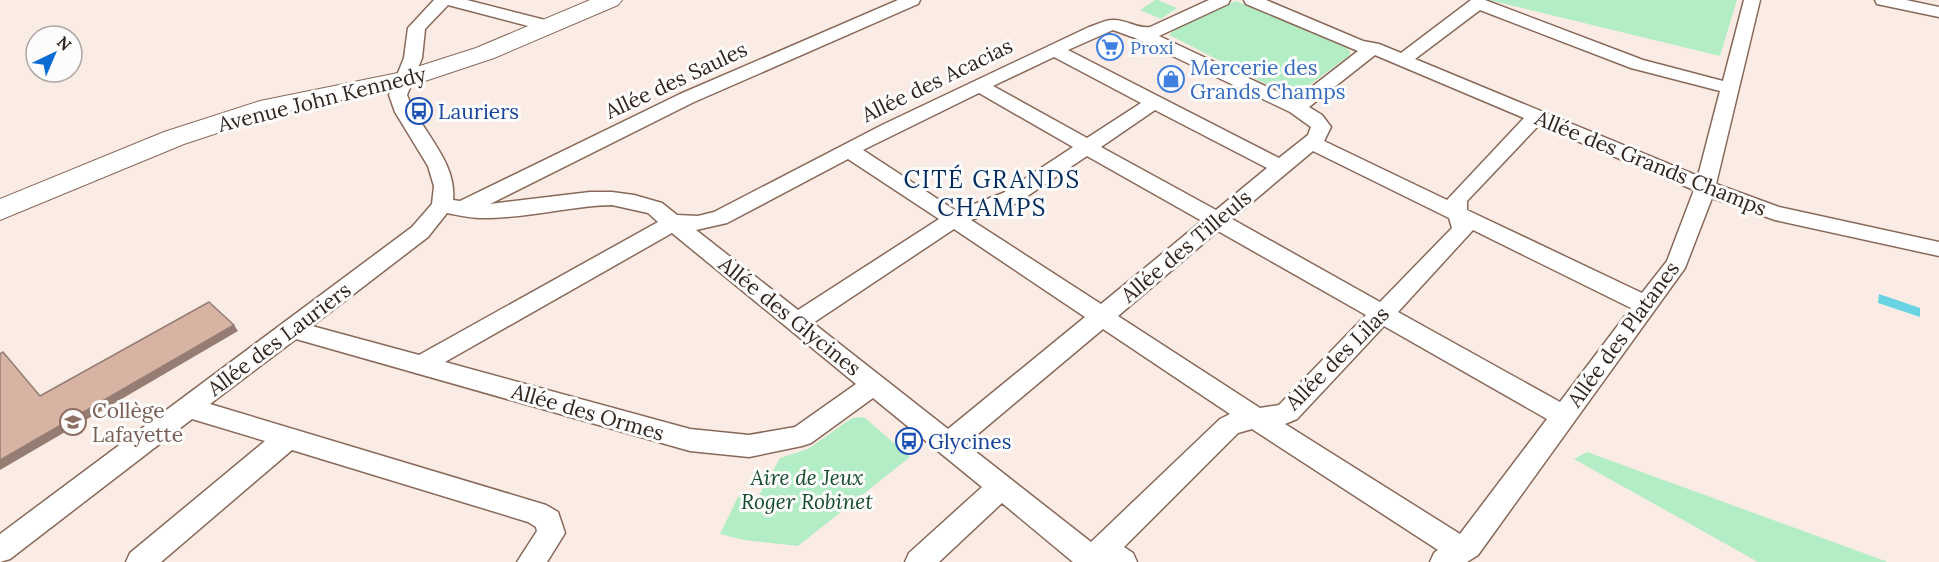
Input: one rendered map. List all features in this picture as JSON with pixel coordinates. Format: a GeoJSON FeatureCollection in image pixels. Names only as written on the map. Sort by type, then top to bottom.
{"type":"FeatureCollection","features":[{"type":"Feature","properties":{"kind":"main road","name":"Avenue John Kennedy"},"geometry":{"type":"LineString","coordinates":[[0,210],[195,131],[269,107],[404,80],[484,53],[610,0]]}},
{"type":"Feature","properties":{"kind":"street"},"geometry":{"type":"LineString","coordinates":[[443,0],[417,28],[413,58],[398,94],[404,112],[438,166],[452,207]]}},
{"type":"Feature","properties":{"kind":"street"},"geometry":{"type":"LineString","coordinates":[[448,0],[547,27]]}},
{"type":"Feature","properties":{"kind":"street","name":"Allée des Saules"},"geometry":{"type":"LineString","coordinates":[[452,207],[687,98],[912,0]]}},
{"type":"Feature","properties":{"kind":"street"},"geometry":{"type":"LineString","coordinates":[[1141,34],[1154,32],[1222,0]]}},
{"type":"Feature","properties":{"kind":"street","name":"Allée des Grands Champs"},"geometry":{"type":"LineString","coordinates":[[1252,0],[1359,46],[1373,48],[1402,60],[1705,189],[1775,213],[1939,249]]}},
{"type":"Feature","properties":{"kind":"street","name":"Allée des Grands Champs"},"geometry":{"type":"LineString","coordinates":[[1276,0],[1368,39],[1373,48]]}},
{"type":"Feature","properties":{"kind":"street","name":"Allée des Platanes"},"geometry":{"type":"LineString","coordinates":[[1453,556],[1467,546],[1677,263],[1705,189],[1752,0]]}},
{"type":"Feature","properties":{"kind":"street"},"geometry":{"type":"LineString","coordinates":[[1883,0],[1939,12]]}},
{"type":"Feature","properties":{"kind":"street"},"geometry":{"type":"LineString","coordinates":[[1402,60],[1478,3],[1637,64],[1730,88]]}},
{"type":"Feature","properties":{"kind":"street","name":"Allée des Acacias"},"geometry":{"type":"LineString","coordinates":[[674,222],[698,223],[720,218],[849,150],[1054,50],[1112,25],[1122,26],[1141,34],[1297,108]]}},
{"type":"Feature","properties":{"kind":"street"},"geometry":{"type":"LineString","coordinates":[[1310,142],[1316,138],[1321,127],[1315,119],[1297,108],[1373,48]]}},
{"type":"Feature","properties":{"kind":"street"},"geometry":{"type":"LineString","coordinates":[[1054,50],[1280,167]]}},
{"type":"Feature","properties":{"kind":"street"},"geometry":{"type":"LineString","coordinates":[[979,86],[1563,417]]}},
{"type":"Feature","properties":{"kind":"street"},"geometry":{"type":"LineString","coordinates":[[797,322],[954,219],[1010,198],[1155,102]]}},
{"type":"Feature","properties":{"kind":"street","name":"Allée des Lilas"},"geometry":{"type":"LineString","coordinates":[[1102,558],[1229,426],[1253,416],[1275,417],[1288,412],[1463,229],[1461,216],[1456,207],[1457,199],[1536,117]]}},
{"type":"Feature","properties":{"kind":"street"},"geometry":{"type":"LineString","coordinates":[[1310,142],[1646,305]]}},
{"type":"Feature","properties":{"kind":"street","name":"Allée des Tilleuls"},"geometry":{"type":"LineString","coordinates":[[948,444],[1310,142]]}},
{"type":"Feature","properties":{"kind":"street"},"geometry":{"type":"LineString","coordinates":[[849,150],[1253,416],[1453,556]]}},
{"type":"Feature","properties":{"kind":"street","name":"Allée des Glycines"},"geometry":{"type":"LineString","coordinates":[[452,207],[480,211],[606,198],[638,201],[655,208],[1001,487],[1102,558]]}},
{"type":"Feature","properties":{"kind":"street","name":"Allée des Lauriers"},"geometry":{"type":"LineString","coordinates":[[0,550],[452,207]]}},
{"type":"Feature","properties":{"kind":"street"},"geometry":{"type":"LineString","coordinates":[[421,365],[674,222]]}},
{"type":"Feature","properties":{"kind":"street","name":"Allée des Ormes"},"geometry":{"type":"LineString","coordinates":[[292,328],[690,440],[749,446],[802,436],[874,384]]}},
{"type":"Feature","properties":{"kind":"street"},"geometry":{"type":"LineString","coordinates":[[189,408],[536,513],[548,520],[551,533],[531,562]]}},
{"type":"Feature","properties":{"kind":"street"},"geometry":{"type":"LineString","coordinates":[[140,562],[289,437]]}},
{"type":"Feature","properties":{"kind":"street"},"geometry":{"type":"LineString","coordinates":[[920,562],[1001,487]]}},
{"type":"Feature","properties":{"kind":"green space"},"geometry":{"type":"Polygon","coordinates":[[[1155,0],[1177,8],[1161,19],[1140,10],[1155,0]]]}},
{"type":"Feature","properties":{"kind":"green space"},"geometry":{"type":"Polygon","coordinates":[[[1489,0],[1737,0],[1720,56],[1489,0]]]}},
{"type":"Feature","properties":{"kind":"green space"},"geometry":{"type":"Polygon","coordinates":[[[1236,1],[1345,47],[1350,51],[1350,55],[1296,95],[1284,93],[1169,35],[1174,30],[1236,1]]]}},
{"type":"Feature","properties":{"kind":"green space","name":"Aire de Jeux Roger Robinet"},"geometry":{"type":"Polygon","coordinates":[[[864,417],[910,457],[798,546],[744,540],[720,534],[738,497],[757,499],[780,458],[808,449],[852,418],[864,417]]]}},
{"type":"Feature","properties":{"kind":"green space"},"geometry":{"type":"Polygon","coordinates":[[[1587,452],[1888,562],[1758,562],[1574,459],[1587,452]]]}},
{"type":"Feature","properties":{"kind":"water"},"geometry":{"type":"Polygon","coordinates":[[[1879,294],[1920,308],[1920,317],[1878,303],[1879,294]]]}},
{"type":"Feature","properties":{"kind":"building"},"geometry":{"type":"Polygon","coordinates":[[[209,302],[234,325],[0,460],[0,354],[3,352],[40,396],[209,302]]]}},
{"type":"Feature","properties":{"kind":"place","name":"Proxi"},"geometry":{"type":"Point","coordinates":[1110,47]}},
{"type":"Feature","properties":{"kind":"place","name":"Mercerie des Grands Champs"},"geometry":{"type":"Point","coordinates":[1171,79]}},
{"type":"Feature","properties":{"kind":"place","name":"Lauriers"},"geometry":{"type":"Point","coordinates":[419,111]}},
{"type":"Feature","properties":{"kind":"place","name":"Collège Lafayette"},"geometry":{"type":"Point","coordinates":[73,422]}},
{"type":"Feature","properties":{"kind":"place","name":"Glycines"},"geometry":{"type":"Point","coordinates":[909,441]}},
{"type":"Feature","properties":{"kind":"district","name":"CITÉ GRANDS CHAMPS"},"geometry":{"type":"Point","coordinates":[992,193]}}]}
